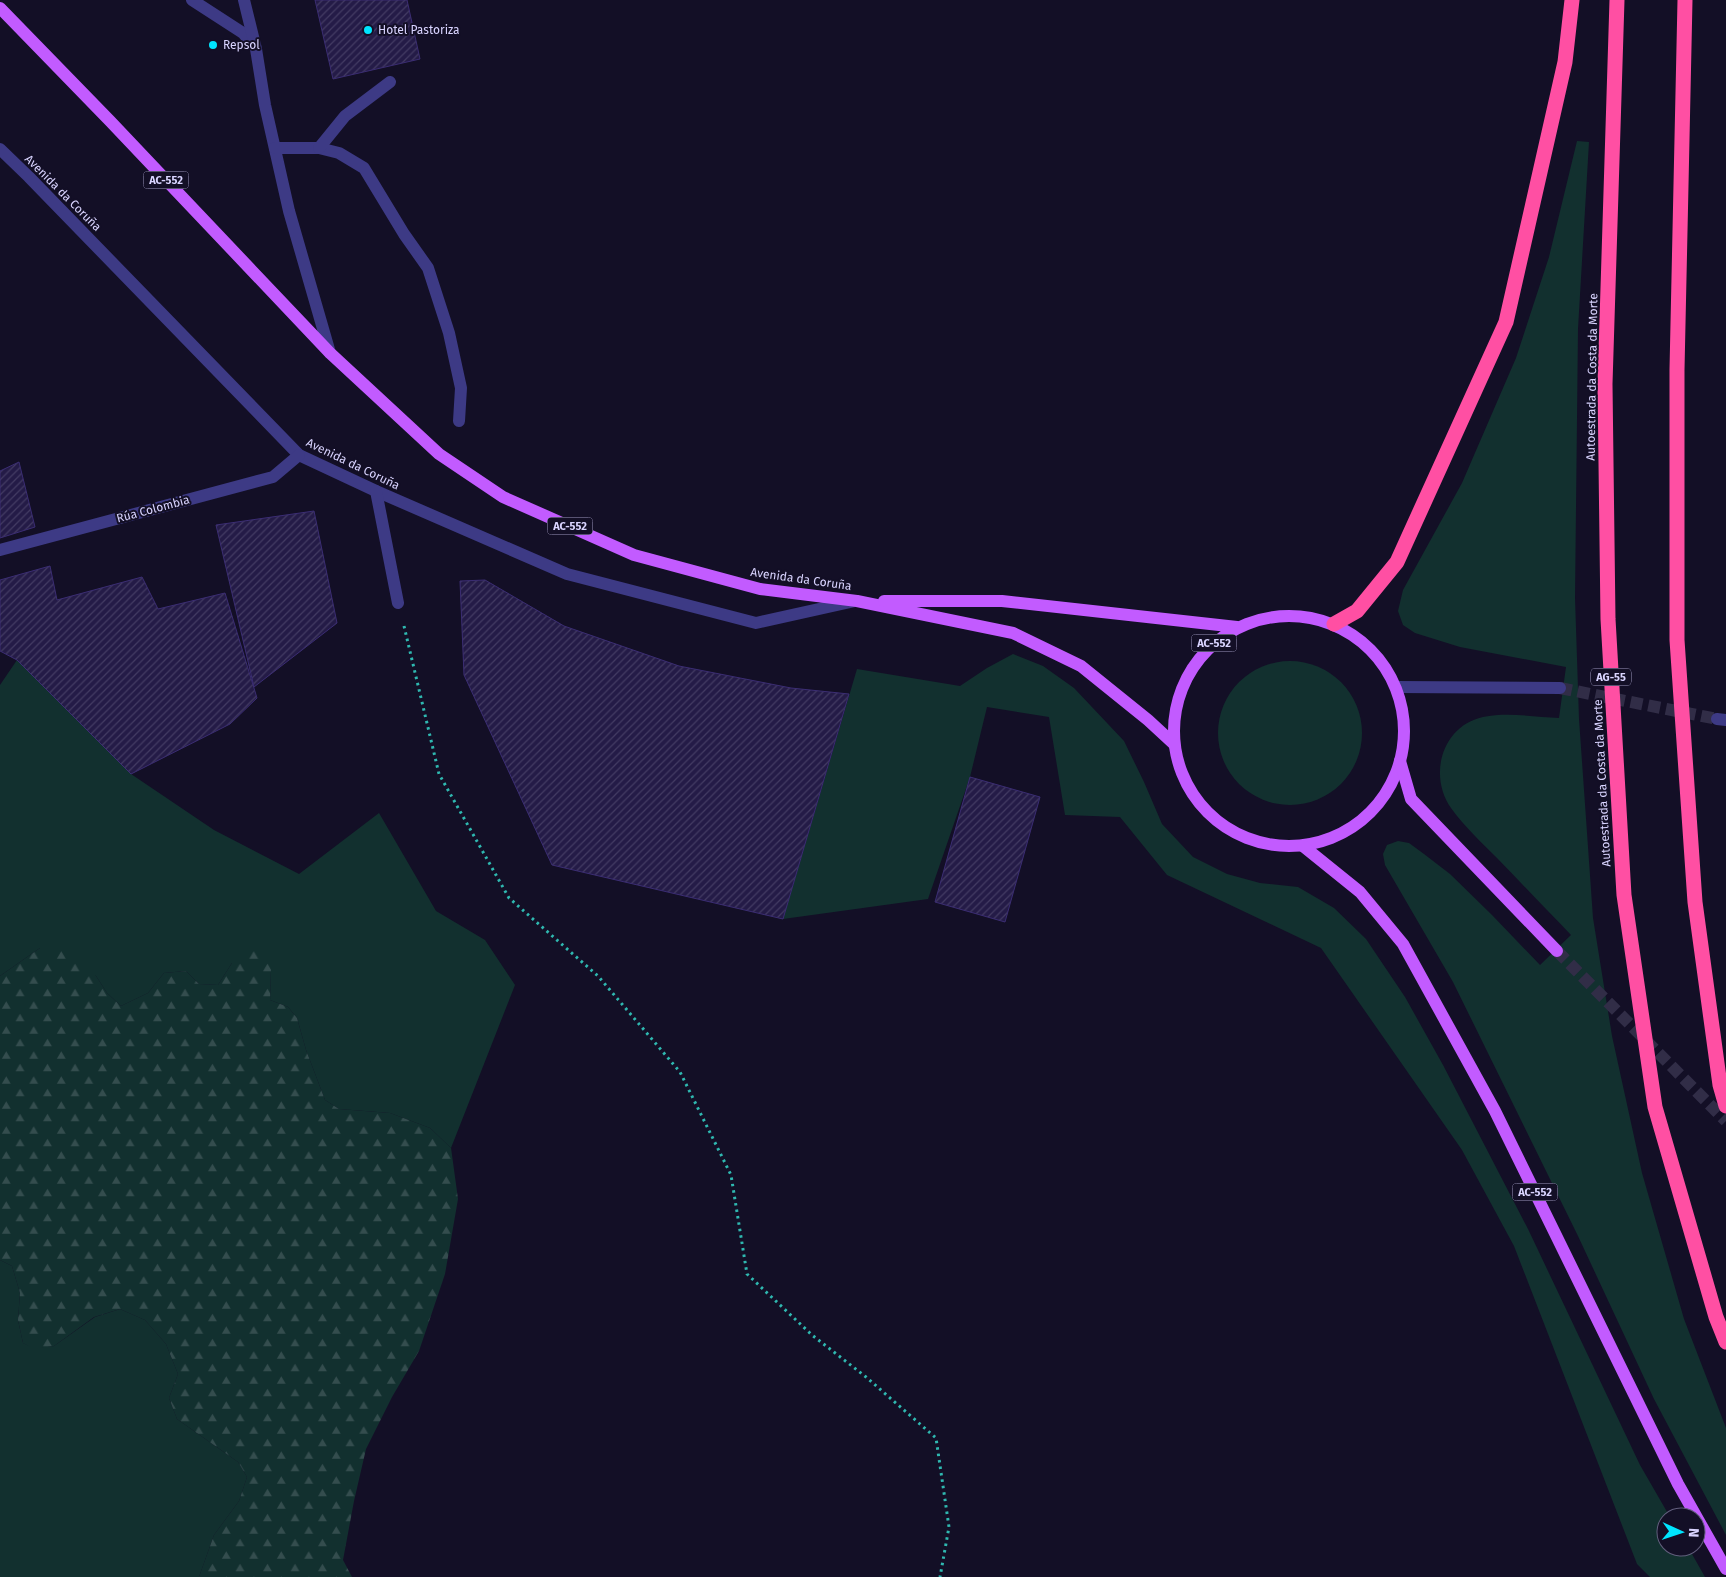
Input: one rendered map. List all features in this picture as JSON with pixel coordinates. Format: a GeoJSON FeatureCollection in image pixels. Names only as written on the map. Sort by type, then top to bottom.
{"type":"FeatureCollection","features":[{"type":"Feature","properties":{"kind":"highway"},"geometry":{"type":"LineString","coordinates":[[1334,624],[1357,611],[1397,562],[1506,322],[1565,62],[1572,0]]}},
{"type":"Feature","properties":{"kind":"highway","name":"Autoestrada da Costa da Morte"},"geometry":{"type":"LineString","coordinates":[[1617,0],[1605,384],[1608,619],[1624,895],[1655,1107],[1716,1317],[1726,1342]]}},
{"type":"Feature","properties":{"kind":"highway"},"geometry":{"type":"LineString","coordinates":[[1685,0],[1677,370],[1677,640],[1694,902],[1720,1084],[1726,1106]]}},
{"type":"Feature","properties":{"kind":"main road","name":"Avenida da Coruña"},"geometry":{"type":"LineString","coordinates":[[0,8],[110,120],[330,353],[439,454],[503,497],[634,555],[760,589],[858,601]]}},
{"type":"Feature","properties":{"kind":"main road","name":"AC-552"},"geometry":{"type":"LineString","coordinates":[[858,601],[1002,601],[1237,627]]}},
{"type":"Feature","properties":{"kind":"main road","name":"AC-552"},"geometry":{"type":"LineString","coordinates":[[858,601],[1013,633],[1081,666],[1148,720],[1174,744]]}},
{"type":"Feature","properties":{"kind":"main road","name":"AC-552"},"geometry":{"type":"LineString","coordinates":[[1269,616],[1302,616],[1334,624],[1360,640],[1381,661],[1396,688],[1404,724],[1400,761],[1386,792],[1364,818],[1336,837],[1303,846],[1267,844],[1232,832],[1204,809],[1184,779],[1174,744],[1175,709],[1188,676],[1208,647],[1237,627],[1269,616]]}},
{"type":"Feature","properties":{"kind":"main road","name":"AC-552"},"geometry":{"type":"LineString","coordinates":[[1400,761],[1411,799],[1556,951]]}},
{"type":"Feature","properties":{"kind":"main road","name":"AC-552"},"geometry":{"type":"LineString","coordinates":[[1303,846],[1360,892],[1403,944],[1496,1111],[1678,1484],[1726,1569]]}},
{"type":"Feature","properties":{"kind":"street"},"geometry":{"type":"LineString","coordinates":[[192,0],[243,33],[256,49]]}},
{"type":"Feature","properties":{"kind":"street"},"geometry":{"type":"LineString","coordinates":[[244,0],[256,49],[265,104],[289,211],[330,353]]}},
{"type":"Feature","properties":{"kind":"street"},"geometry":{"type":"LineString","coordinates":[[319,148],[345,116],[390,82]]}},
{"type":"Feature","properties":{"kind":"street"},"geometry":{"type":"LineString","coordinates":[[275,148],[319,148],[339,153],[364,168],[404,234],[428,268],[449,333],[461,388],[459,420]]}},
{"type":"Feature","properties":{"kind":"street","name":"Avenida da Coruña"},"geometry":{"type":"LineString","coordinates":[[0,149],[299,455],[376,491],[567,574],[756,623],[858,601]]}},
{"type":"Feature","properties":{"kind":"street","name":"Rúa Colombia"},"geometry":{"type":"LineString","coordinates":[[0,550],[273,476],[299,455]]}},
{"type":"Feature","properties":{"kind":"street"},"geometry":{"type":"LineString","coordinates":[[376,491],[398,603]]}},
{"type":"Feature","properties":{"kind":"street"},"geometry":{"type":"LineString","coordinates":[[1396,688],[1560,688]]}},
{"type":"Feature","properties":{"kind":"path"},"geometry":{"type":"LineString","coordinates":[[398,603],[439,774],[509,898],[598,976],[680,1072],[730,1175],[747,1274],[812,1335],[866,1377],[936,1438],[949,1527],[940,1577]]}},
{"type":"Feature","properties":{"kind":"green space"},"geometry":{"type":"Polygon","coordinates":[[[1577,141],[1589,142],[1578,329],[1575,598],[1579,719],[1593,918],[1612,1036],[1642,1173],[1684,1319],[1726,1428],[1726,1535],[1654,1399],[1578,1236],[1453,982],[1385,865],[1383,854],[1387,845],[1398,841],[1409,843],[1450,874],[1540,965],[1571,935],[1456,815],[1444,795],[1440,767],[1449,741],[1457,730],[1469,722],[1483,717],[1502,715],[1559,718],[1566,667],[1460,647],[1415,633],[1403,625],[1398,611],[1403,590],[1462,483],[1516,358],[1549,257],[1577,141]]]}},
{"type":"Feature","properties":{"kind":"green space"},"geometry":{"type":"Polygon","coordinates":[[[1013,654],[1043,666],[1074,688],[1124,741],[1162,824],[1193,857],[1227,874],[1260,883],[1298,887],[1334,908],[1366,939],[1405,997],[1443,1065],[1528,1229],[1640,1465],[1664,1507],[1656,1507],[1656,1557],[1694,1557],[1705,1577],[1650,1577],[1637,1564],[1514,1246],[1462,1150],[1321,948],[1167,875],[1120,817],[1065,815],[1049,717],[987,707],[970,777],[928,899],[783,919],[857,669],[960,686],[1013,654]]]}},
{"type":"Feature","properties":{"kind":"green space"},"geometry":{"type":"Polygon","coordinates":[[[17,660],[131,774],[214,830],[299,874],[379,813],[436,911],[485,940],[515,985],[451,1148],[430,1128],[390,1113],[339,1109],[325,1100],[306,1050],[297,1018],[288,1007],[270,1000],[271,969],[232,963],[218,985],[199,984],[186,971],[164,973],[148,993],[121,1006],[107,993],[96,976],[40,948],[0,976],[0,685],[17,660]]]}},
{"type":"Feature","properties":{"kind":"green space"},"geometry":{"type":"Polygon","coordinates":[[[1290,661],[1318,666],[1341,682],[1357,705],[1362,733],[1357,761],[1341,784],[1318,800],[1290,805],[1262,800],[1239,784],[1223,761],[1218,733],[1223,705],[1239,682],[1262,666],[1290,661]]]}},
{"type":"Feature","properties":{"kind":"green space"},"geometry":{"type":"Polygon","coordinates":[[[40,948],[65,948],[96,976],[107,993],[121,1006],[148,993],[164,973],[186,971],[199,984],[218,985],[232,963],[253,949],[267,956],[271,969],[270,1000],[288,1007],[297,1018],[306,1050],[325,1100],[339,1109],[390,1113],[430,1128],[451,1148],[458,1199],[445,1274],[419,1351],[392,1397],[366,1449],[343,1560],[352,1577],[199,1577],[214,1535],[239,1501],[247,1477],[238,1462],[177,1419],[169,1398],[178,1374],[166,1344],[145,1320],[120,1309],[94,1317],[54,1346],[34,1349],[23,1343],[18,1320],[20,1293],[12,1266],[0,1260],[0,976],[40,948]]]}},
{"type":"Feature","properties":{"kind":"green space"},"geometry":{"type":"Polygon","coordinates":[[[0,1260],[12,1266],[20,1293],[18,1320],[23,1343],[34,1348],[54,1346],[95,1317],[120,1309],[145,1320],[166,1344],[178,1374],[169,1398],[177,1419],[238,1462],[247,1477],[239,1501],[214,1535],[199,1577],[0,1577],[0,1260]]]}},
{"type":"Feature","properties":{"kind":"building","name":"Hotel Pastoriza"},"geometry":{"type":"Polygon","coordinates":[[[315,0],[407,0],[420,59],[333,79],[315,0]]]}},
{"type":"Feature","properties":{"kind":"building"},"geometry":{"type":"Polygon","coordinates":[[[19,462],[35,527],[0,538],[0,471],[19,462]]]}},
{"type":"Feature","properties":{"kind":"building"},"geometry":{"type":"Polygon","coordinates":[[[314,511],[337,623],[254,687],[216,525],[314,511]]]}},
{"type":"Feature","properties":{"kind":"building"},"geometry":{"type":"Polygon","coordinates":[[[50,566],[57,600],[142,577],[158,609],[225,593],[257,698],[230,724],[131,774],[17,660],[0,651],[0,580],[50,566]]]}},
{"type":"Feature","properties":{"kind":"building"},"geometry":{"type":"Polygon","coordinates":[[[485,580],[564,626],[679,666],[791,688],[849,694],[783,919],[552,865],[464,675],[460,581],[485,580]]]}},
{"type":"Feature","properties":{"kind":"building"},"geometry":{"type":"Polygon","coordinates":[[[970,777],[1040,797],[1005,922],[935,902],[970,777]]]}},
{"type":"Feature","properties":{"kind":"tunnel"},"geometry":{"type":"LineString","coordinates":[[1560,688],[1717,719]]}},
{"type":"Feature","properties":{"kind":"tunnel"},"geometry":{"type":"LineString","coordinates":[[1557,951],[1726,1121]]}},
{"type":"Feature","properties":{"kind":"place","name":"Hotel Pastoriza"},"geometry":{"type":"Point","coordinates":[368,30]}},
{"type":"Feature","properties":{"kind":"place","name":"Repsol"},"geometry":{"type":"Point","coordinates":[213,45]}}]}
